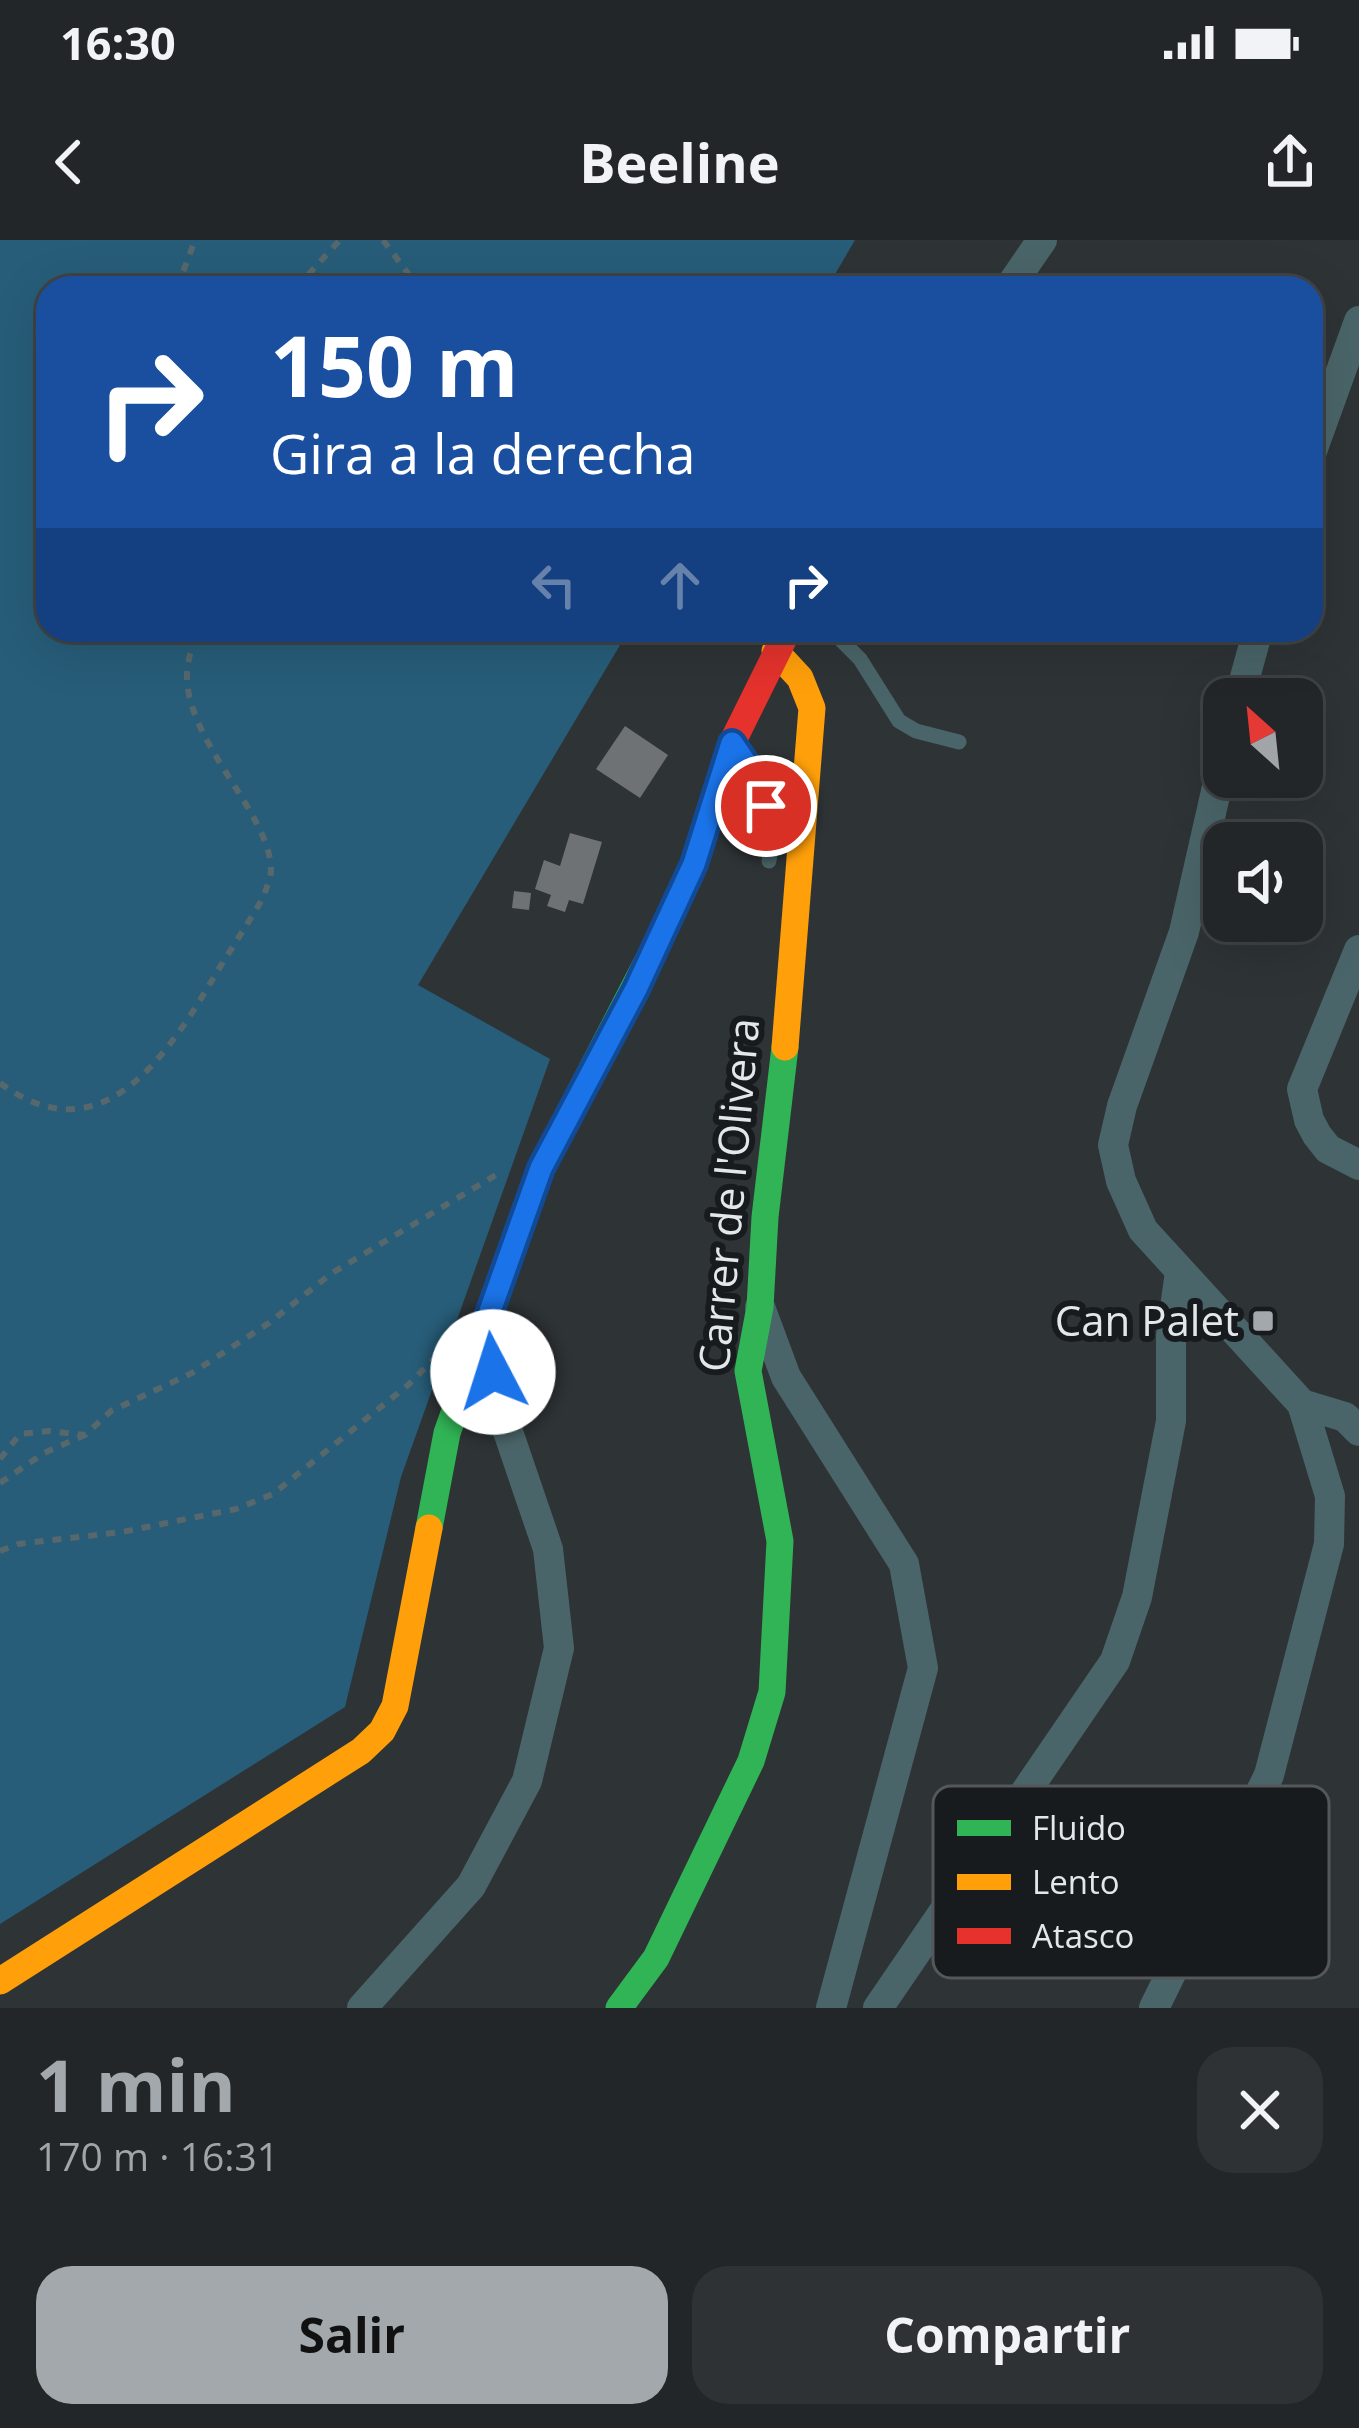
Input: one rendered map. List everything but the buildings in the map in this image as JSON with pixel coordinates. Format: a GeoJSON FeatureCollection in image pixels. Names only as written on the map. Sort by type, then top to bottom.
{"type":"FeatureCollection","features":[{"type":"Feature","properties":{"kind":"street"},"geometry":{"type":"LineString","coordinates":[[1017,276],[1042,240]]}},
{"type":"Feature","properties":{"kind":"street"},"geometry":{"type":"LineString","coordinates":[[1323,421],[1359,321]]}},
{"type":"Feature","properties":{"kind":"street"},"geometry":{"type":"LineString","coordinates":[[0,1981],[341,1764],[382,1731],[395,1706],[447,1433],[541,1168],[636,989],[694,864],[732,743],[782,642]]}},
{"type":"Feature","properties":{"kind":"street","name":"Carrer de l'Olivera"},"geometry":{"type":"LineString","coordinates":[[619,2008],[656,1958],[751,1762],[772,1693],[780,1540],[748,1371],[760,1307],[765,1217],[794,968],[812,708],[782,642]]}},
{"type":"Feature","properties":{"kind":"street"},"geometry":{"type":"LineString","coordinates":[[1245,678],[1255,642]]}},
{"type":"Feature","properties":{"kind":"street"},"geometry":{"type":"LineString","coordinates":[[1214,798],[1184,932],[1113,1144],[1121,1180],[1143,1230],[1302,1404],[1330,1496],[1329,1544],[1264,1786]]}},
{"type":"Feature","properties":{"kind":"street"},"geometry":{"type":"LineString","coordinates":[[1359,950],[1302,1089],[1317,1135],[1328,1149],[1359,1166]]}},
{"type":"Feature","properties":{"kind":"street"},"geometry":{"type":"LineString","coordinates":[[1030,1786],[1115,1661],[1137,1597],[1171,1420],[1171,1336],[1180,1272]]}},
{"type":"Feature","properties":{"kind":"street"},"geometry":{"type":"LineString","coordinates":[[760,1307],[786,1377],[904,1564],[923,1668],[831,2008]]}},
{"type":"Feature","properties":{"kind":"street"},"geometry":{"type":"LineString","coordinates":[[362,2008],[471,1886],[527,1781],[559,1648],[548,1549],[503,1417],[484,1328]]}},
{"type":"Feature","properties":{"kind":"street"},"geometry":{"type":"LineString","coordinates":[[1302,1404],[1345,1417],[1359,1431]]}},
{"type":"Feature","properties":{"kind":"street"},"geometry":{"type":"LineString","coordinates":[[878,2008],[933,1927]]}},
{"type":"Feature","properties":{"kind":"street"},"geometry":{"type":"LineString","coordinates":[[1154,2008],[1169,1978]]}},
{"type":"Feature","properties":{"kind":"lane"},"geometry":{"type":"LineString","coordinates":[[843,642],[860,659],[899,721],[916,731],[959,742]]}},
{"type":"Feature","properties":{"kind":"lane"},"geometry":{"type":"LineString","coordinates":[[732,743],[758,781],[775,831],[769,861]]}},
{"type":"Feature","properties":{"kind":"path"},"geometry":{"type":"LineString","coordinates":[[182,276],[195,240]]}},
{"type":"Feature","properties":{"kind":"path"},"geometry":{"type":"LineString","coordinates":[[307,276],[340,240]]}},
{"type":"Feature","properties":{"kind":"path"},"geometry":{"type":"LineString","coordinates":[[383,240],[410,276]]}},
{"type":"Feature","properties":{"kind":"path"},"geometry":{"type":"LineString","coordinates":[[0,1083],[27,1103],[67,1110],[134,1086],[164,1054],[264,896],[271,872],[267,844],[212,751],[193,703],[187,676],[194,642]]}},
{"type":"Feature","properties":{"kind":"path"},"geometry":{"type":"LineString","coordinates":[[0,1483],[44,1453],[85,1435],[111,1411],[192,1373],[332,1274],[555,1139]]}},
{"type":"Feature","properties":{"kind":"path"},"geometry":{"type":"LineString","coordinates":[[0,1551],[18,1544],[122,1532],[236,1508],[273,1494],[408,1385],[436,1356]]}},
{"type":"Feature","properties":{"kind":"path"},"geometry":{"type":"LineString","coordinates":[[0,1459],[20,1433],[85,1435]]}},
{"type":"Feature","properties":{"kind":"shaded area"},"geometry":{"type":"Polygon","coordinates":[[[0,240],[855,240],[834,276],[36,276],[36,642],[622,642],[418,985],[550,1059],[401,1477],[345,1707],[0,1924],[0,240]]]}},
{"type":"Feature","properties":{"kind":"traffic: fast"},"geometry":{"type":"LineString","coordinates":[[429,1528],[447,1433],[541,1168],[658,941]]}},
{"type":"Feature","properties":{"kind":"traffic: fast"},"geometry":{"type":"LineString","coordinates":[[619,2008],[656,1958],[751,1761],[772,1692],[780,1541],[748,1371],[760,1307],[765,1217],[785,1047]]}},
{"type":"Feature","properties":{"kind":"traffic: slow"},"geometry":{"type":"LineString","coordinates":[[775,651],[800,678],[812,708],[785,1047]]}},
{"type":"Feature","properties":{"kind":"traffic: slow"},"geometry":{"type":"LineString","coordinates":[[0,1981],[361,1751],[382,1731],[395,1706],[429,1528]]}},
{"type":"Feature","properties":{"kind":"traffic: jam"},"geometry":{"type":"LineString","coordinates":[[658,941],[694,864],[732,743],[782,642]]}},
{"type":"Feature","properties":{"kind":"place","name":"Can Palet"},"geometry":{"type":"Point","coordinates":[1263,1321]}},
{"type":"Feature","properties":{"kind":"route"},"geometry":{"type":"LineString","coordinates":[[493,1372],[484,1328],[541,1168],[636,989],[694,864],[732,743],[758,781],[766,806]]}}]}
